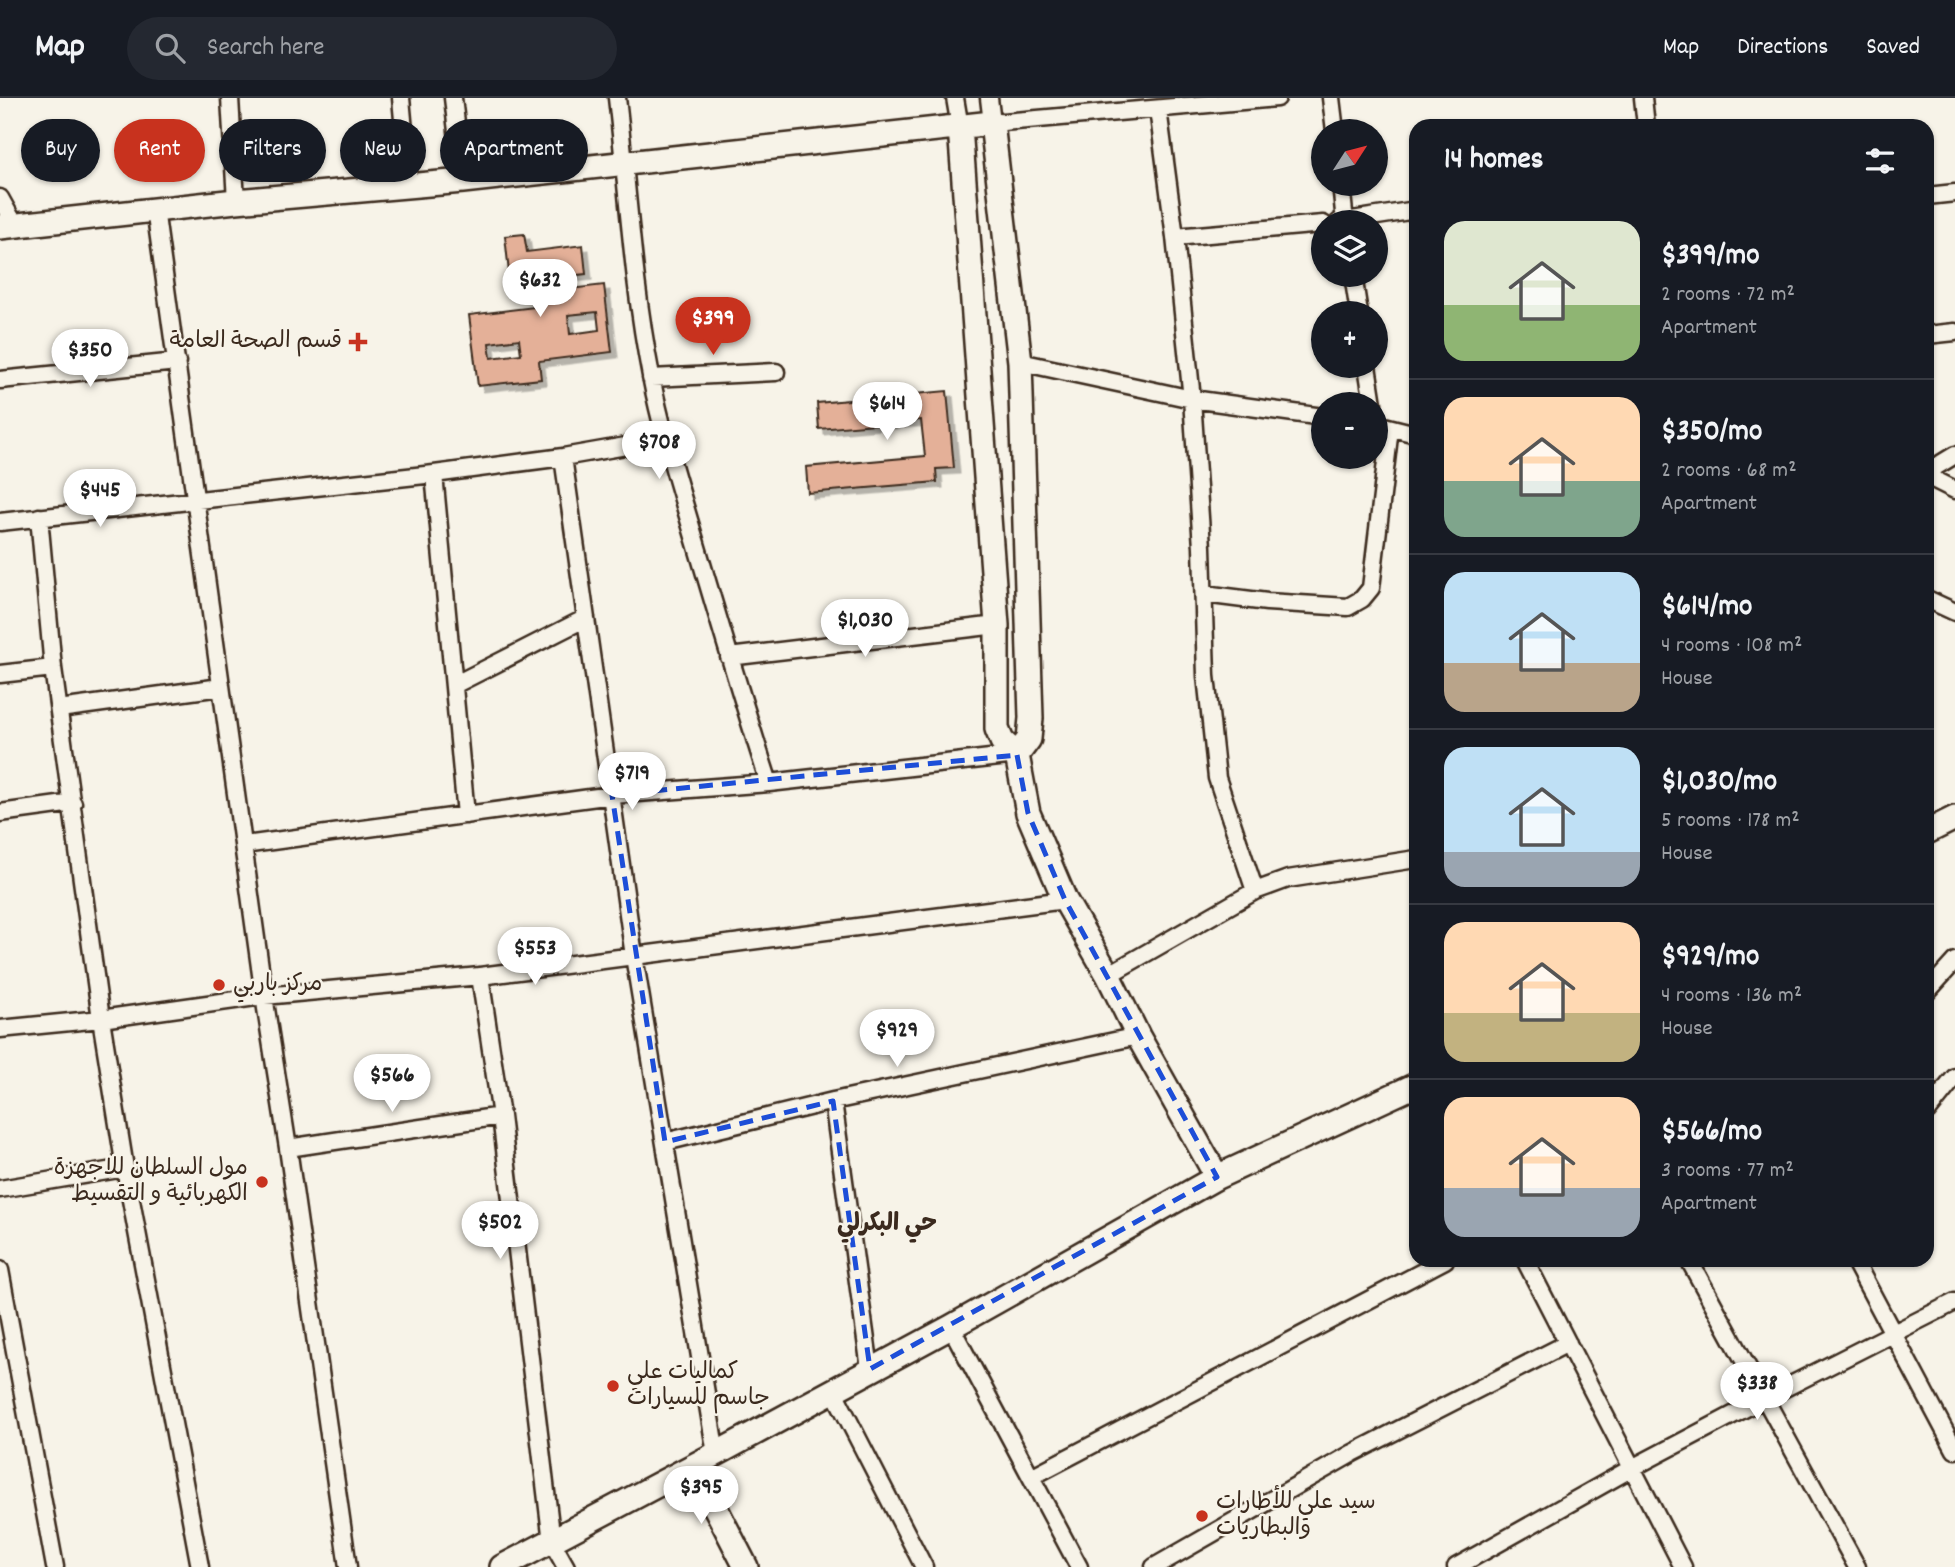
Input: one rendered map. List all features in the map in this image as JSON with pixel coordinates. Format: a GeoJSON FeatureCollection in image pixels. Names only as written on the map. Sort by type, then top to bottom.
{"type":"FeatureCollection","features":[{"type":"Feature","properties":{"kind":"street"},"geometry":{"type":"LineString","coordinates":[[230,98],[236,201]]}},
{"type":"Feature","properties":{"kind":"street"},"geometry":{"type":"LineString","coordinates":[[401,98],[410,185]]}},
{"type":"Feature","properties":{"kind":"street"},"geometry":{"type":"LineString","coordinates":[[453,98],[456,119]]}},
{"type":"Feature","properties":{"kind":"street"},"geometry":{"type":"LineString","coordinates":[[617,98],[637,298],[651,378],[729,657],[769,783]]}},
{"type":"Feature","properties":{"kind":"street"},"geometry":{"type":"LineString","coordinates":[[955,98],[960,127],[997,625],[997,729],[1002,741],[1017,755],[1028,813],[1065,900],[1217,1177]]}},
{"type":"Feature","properties":{"kind":"street"},"geometry":{"type":"LineString","coordinates":[[244,845],[612,795],[769,783],[1017,755],[1029,739],[1031,718],[1020,362],[989,98]]}},
{"type":"Feature","properties":{"kind":"street"},"geometry":{"type":"LineString","coordinates":[[588,167],[960,127],[1135,104],[1158,109],[1277,98]]}},
{"type":"Feature","properties":{"kind":"street"},"geometry":{"type":"LineString","coordinates":[[1331,98],[1334,119]]}},
{"type":"Feature","properties":{"kind":"street"},"geometry":{"type":"LineString","coordinates":[[1643,98],[1645,119]]}},
{"type":"Feature","properties":{"kind":"street"},"geometry":{"type":"LineString","coordinates":[[1158,109],[1192,399],[1202,547],[1206,676],[1217,778],[1255,891]]}},
{"type":"Feature","properties":{"kind":"street"},"geometry":{"type":"LineString","coordinates":[[0,198],[7,226],[442,182]]}},
{"type":"Feature","properties":{"kind":"street"},"geometry":{"type":"LineString","coordinates":[[1934,195],[1955,193]]}},
{"type":"Feature","properties":{"kind":"street"},"geometry":{"type":"LineString","coordinates":[[155,209],[264,996],[348,1567]]}},
{"type":"Feature","properties":{"kind":"street"},"geometry":{"type":"LineString","coordinates":[[1388,214],[1409,210]]}},
{"type":"Feature","properties":{"kind":"street"},"geometry":{"type":"LineString","coordinates":[[1175,237],[1311,225]]}},
{"type":"Feature","properties":{"kind":"street"},"geometry":{"type":"LineString","coordinates":[[1934,334],[1955,332]]}},
{"type":"Feature","properties":{"kind":"street"},"geometry":{"type":"LineString","coordinates":[[0,380],[177,362]]}},
{"type":"Feature","properties":{"kind":"street"},"geometry":{"type":"LineString","coordinates":[[1020,362],[1192,399],[1311,415]]}},
{"type":"Feature","properties":{"kind":"street"},"geometry":{"type":"LineString","coordinates":[[651,378],[776,372]]}},
{"type":"Feature","properties":{"kind":"street"},"geometry":{"type":"LineString","coordinates":[[1388,426],[1409,432]]}},
{"type":"Feature","properties":{"kind":"street"},"geometry":{"type":"LineString","coordinates":[[0,522],[434,474],[563,457],[666,439]]}},
{"type":"Feature","properties":{"kind":"street"},"geometry":{"type":"LineString","coordinates":[[1934,469],[1955,455]]}},
{"type":"Feature","properties":{"kind":"street"},"geometry":{"type":"LineString","coordinates":[[563,457],[634,956],[716,1454]]}},
{"type":"Feature","properties":{"kind":"street"},"geometry":{"type":"LineString","coordinates":[[1203,594],[1267,602],[1348,607],[1362,599],[1371,588],[1377,469]]}},
{"type":"Feature","properties":{"kind":"street"},"geometry":{"type":"LineString","coordinates":[[434,474],[467,815]]}},
{"type":"Feature","properties":{"kind":"street"},"geometry":{"type":"LineString","coordinates":[[1934,478],[1955,490]]}},
{"type":"Feature","properties":{"kind":"street"},"geometry":{"type":"LineString","coordinates":[[39,517],[52,668],[73,803],[101,1019],[125,1168],[200,1567]]}},
{"type":"Feature","properties":{"kind":"street"},"geometry":{"type":"LineString","coordinates":[[1934,602],[1955,612]]}},
{"type":"Feature","properties":{"kind":"street"},"geometry":{"type":"LineString","coordinates":[[454,685],[586,618]]}},
{"type":"Feature","properties":{"kind":"street"},"geometry":{"type":"LineString","coordinates":[[729,657],[997,625]]}},
{"type":"Feature","properties":{"kind":"street"},"geometry":{"type":"LineString","coordinates":[[0,674],[52,668]]}},
{"type":"Feature","properties":{"kind":"street"},"geometry":{"type":"LineString","coordinates":[[59,709],[221,687]]}},
{"type":"Feature","properties":{"kind":"street"},"geometry":{"type":"LineString","coordinates":[[0,813],[73,803]]}},
{"type":"Feature","properties":{"kind":"street"},"geometry":{"type":"LineString","coordinates":[[1934,828],[1955,818]]}},
{"type":"Feature","properties":{"kind":"street"},"geometry":{"type":"LineString","coordinates":[[1108,975],[1255,891],[1288,879],[1409,860]]}},
{"type":"Feature","properties":{"kind":"street"},"geometry":{"type":"LineString","coordinates":[[0,1029],[101,1019],[264,996],[480,976],[1065,900]]}},
{"type":"Feature","properties":{"kind":"street"},"geometry":{"type":"LineString","coordinates":[[1934,984],[1955,961]]}},
{"type":"Feature","properties":{"kind":"street"},"geometry":{"type":"LineString","coordinates":[[480,976],[501,1116],[552,1542],[566,1567]]}},
{"type":"Feature","properties":{"kind":"street"},"geometry":{"type":"LineString","coordinates":[[665,1142],[833,1101],[1138,1036]]}},
{"type":"Feature","properties":{"kind":"street"},"geometry":{"type":"LineString","coordinates":[[1934,1103],[1955,1077]]}},
{"type":"Feature","properties":{"kind":"street"},"geometry":{"type":"LineString","coordinates":[[502,1567],[951,1327],[1217,1177],[1409,1088]]}},
{"type":"Feature","properties":{"kind":"street"},"geometry":{"type":"LineString","coordinates":[[833,1101],[870,1369]]}},
{"type":"Feature","properties":{"kind":"street"},"geometry":{"type":"LineString","coordinates":[[288,1148],[501,1116]]}},
{"type":"Feature","properties":{"kind":"street"},"geometry":{"type":"LineString","coordinates":[[0,1189],[125,1168]]}},
{"type":"Feature","properties":{"kind":"street"},"geometry":{"type":"LineString","coordinates":[[1031,1477],[1432,1267]]}},
{"type":"Feature","properties":{"kind":"street"},"geometry":{"type":"LineString","coordinates":[[1529,1267],[1683,1567]]}},
{"type":"Feature","properties":{"kind":"street"},"geometry":{"type":"LineString","coordinates":[[1693,1267],[1857,1567]]}},
{"type":"Feature","properties":{"kind":"street"},"geometry":{"type":"LineString","coordinates":[[1858,1267],[1955,1450]]}},
{"type":"Feature","properties":{"kind":"street"},"geometry":{"type":"LineString","coordinates":[[0,1270],[55,1567]]}},
{"type":"Feature","properties":{"kind":"street"},"geometry":{"type":"LineString","coordinates":[[1456,1567],[1632,1468],[1955,1301]]}},
{"type":"Feature","properties":{"kind":"street"},"geometry":{"type":"LineString","coordinates":[[951,1327],[1079,1567]]}},
{"type":"Feature","properties":{"kind":"street"},"geometry":{"type":"LineString","coordinates":[[1154,1567],[1353,1453],[1567,1343]]}},
{"type":"Feature","properties":{"kind":"street"},"geometry":{"type":"LineString","coordinates":[[833,1390],[924,1567]]}},
{"type":"Feature","properties":{"kind":"street"},"geometry":{"type":"LineString","coordinates":[[694,1466],[746,1567]]}},
{"type":"Feature","properties":{"kind":"highlighted area"},"geometry":{"type":"Polygon","coordinates":[[[1017,755],[1028,813],[1065,900],[1217,1177],[870,1369],[833,1101],[665,1142],[612,795],[1017,755]]]}},
{"type":"Feature","properties":{"kind":"building"},"geometry":{"type":"Polygon","coordinates":[[[524,234],[527,252],[583,245],[586,274],[542,279],[544,292],[604,285],[612,352],[539,361],[541,379],[478,386],[469,315],[535,307],[531,280],[510,282],[505,236],[524,234]],[[597,312],[568,315],[570,334],[599,330],[597,312]],[[519,339],[489,343],[491,358],[521,354],[519,339]]]}},
{"type":"Feature","properties":{"kind":"building"},"geometry":{"type":"Polygon","coordinates":[[[947,391],[954,468],[936,469],[937,482],[808,493],[806,467],[925,456],[921,420],[819,429],[817,403],[947,391]]]}},
{"type":"Feature","properties":{"kind":"place","name":"قسم الصحة العامة"},"geometry":{"type":"Point","coordinates":[358,342]}},
{"type":"Feature","properties":{"kind":"place","name":"مركز باربي"},"geometry":{"type":"Point","coordinates":[219,985]}},
{"type":"Feature","properties":{"kind":"place","name":"مول السلطان للاجهزة الكهربائية و التقسيط"},"geometry":{"type":"Point","coordinates":[262,1182]}},
{"type":"Feature","properties":{"kind":"place","name":"كماليات علي جاسم للسيارات"},"geometry":{"type":"Point","coordinates":[613,1386]}},
{"type":"Feature","properties":{"kind":"place","name":"سيد علي للأطارات والبطاريات"},"geometry":{"type":"Point","coordinates":[1202,1516]}},
{"type":"Feature","properties":{"kind":"district","name":"حي البكرلي"},"geometry":{"type":"Point","coordinates":[887,1225]}}]}
